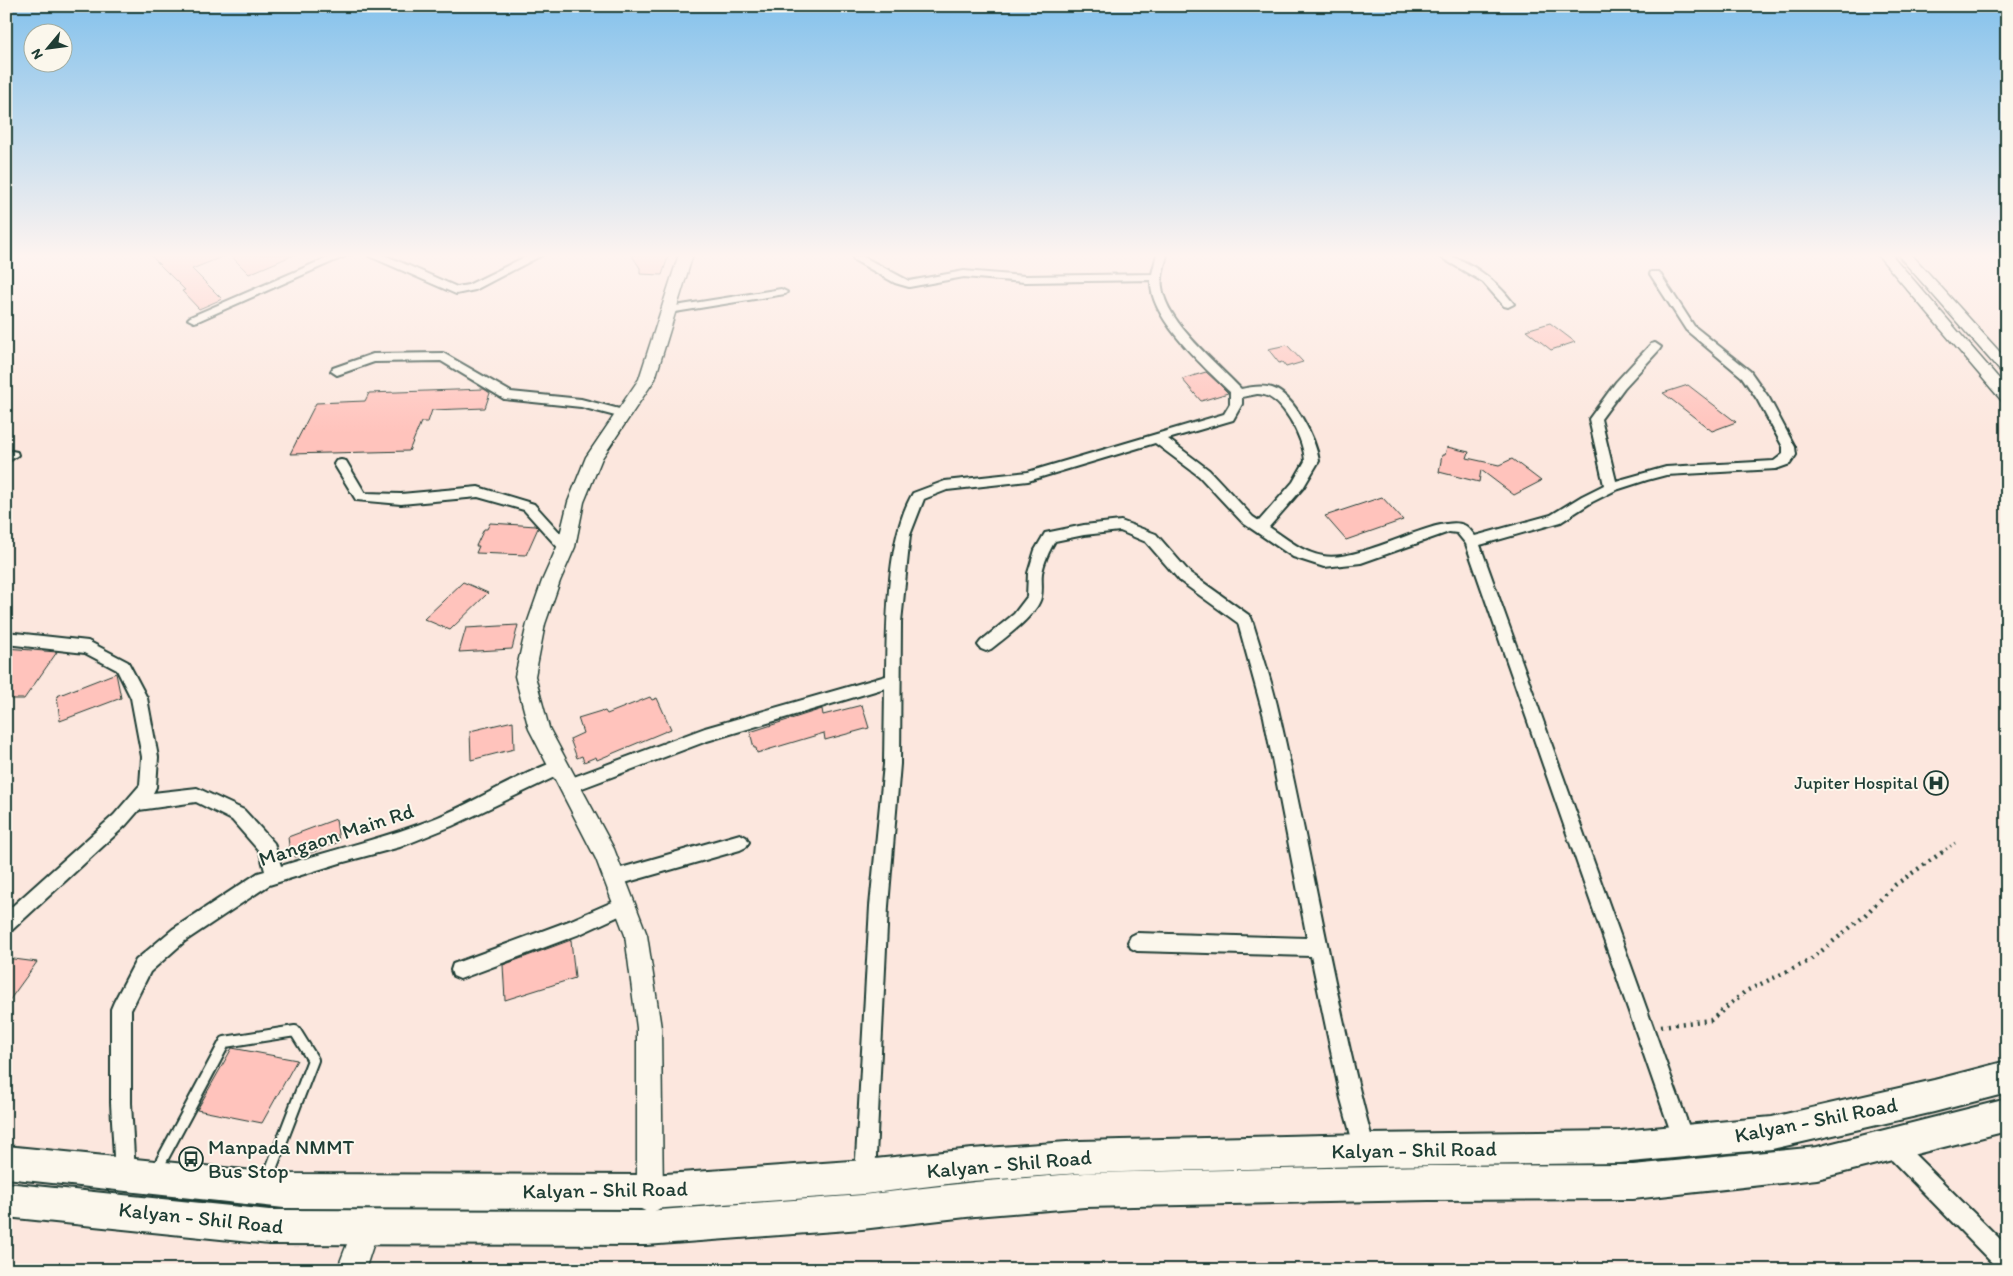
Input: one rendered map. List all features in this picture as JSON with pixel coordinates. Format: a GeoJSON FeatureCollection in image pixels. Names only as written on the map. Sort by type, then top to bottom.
{"type":"FeatureCollection","features":[{"type":"Feature","properties":{"kind":"main road","name":"Kalyan - Shil Road"},"geometry":{"type":"LineString","coordinates":[[6,1162],[284,1191],[651,1192],[865,1177],[972,1164],[1080,1157],[1365,1150],[1620,1147],[1772,1133],[1934,1096],[2007,1077]]}},
{"type":"Feature","properties":{"kind":"main road","name":"Kalyan - Shil Road"},"geometry":{"type":"LineString","coordinates":[[6,1200],[270,1227],[646,1228],[862,1212],[975,1199],[1085,1190],[1429,1183],[1633,1182],[1817,1163],[1889,1143],[2007,1115]]}},
{"type":"Feature","properties":{"kind":"street"},"geometry":{"type":"LineString","coordinates":[[194,319],[207,314]]}},
{"type":"Feature","properties":{"kind":"street"},"geometry":{"type":"LineString","coordinates":[[646,1228],[651,1192],[649,1028],[636,935],[606,856],[540,729],[526,676],[536,624],[551,580],[566,547],[576,502],[594,457],[647,379],[668,314]]}},
{"type":"Feature","properties":{"kind":"street"},"geometry":{"type":"LineString","coordinates":[[1166,314],[1208,365],[1237,394]]}},
{"type":"Feature","properties":{"kind":"street"},"geometry":{"type":"LineString","coordinates":[[1472,542],[1556,519],[1586,499],[1612,487],[1645,476],[1666,472],[1776,465],[1785,461],[1790,455],[1789,448],[1763,398],[1746,374],[1690,328],[1681,314]]}},
{"type":"Feature","properties":{"kind":"street"},"geometry":{"type":"LineString","coordinates":[[1935,314],[2007,398]]}},
{"type":"Feature","properties":{"kind":"street"},"geometry":{"type":"LineString","coordinates":[[1957,314],[2007,370]]}},
{"type":"Feature","properties":{"kind":"street"},"geometry":{"type":"LineString","coordinates":[[1612,487],[1595,419],[1620,385],[1655,347]]}},
{"type":"Feature","properties":{"kind":"street"},"geometry":{"type":"LineString","coordinates":[[337,371],[373,358],[444,357],[508,396],[581,403],[623,414]]}},
{"type":"Feature","properties":{"kind":"street"},"geometry":{"type":"LineString","coordinates":[[1237,394],[1262,390],[1280,399],[1290,409],[1309,449],[1312,461],[1307,473],[1261,528]]}},
{"type":"Feature","properties":{"kind":"street"},"geometry":{"type":"LineString","coordinates":[[865,1177],[879,906],[892,764],[894,622],[903,535],[918,496],[945,486],[1028,476],[1229,417],[1236,404],[1237,394]]}},
{"type":"Feature","properties":{"kind":"street"},"geometry":{"type":"LineString","coordinates":[[1156,438],[1204,473],[1248,520],[1298,553],[1324,562],[1361,558],[1448,528],[1461,529],[1472,542],[1684,1141]]}},
{"type":"Feature","properties":{"kind":"street"},"geometry":{"type":"LineString","coordinates":[[341,464],[361,497],[401,499],[478,492],[529,507],[566,547]]}},
{"type":"Feature","properties":{"kind":"street"},"geometry":{"type":"LineString","coordinates":[[986,645],[1018,618],[1034,598],[1035,573],[1042,550],[1050,537],[1084,530],[1121,526],[1151,538],[1184,577],[1245,620],[1272,717],[1318,947],[1351,1099],[1365,1150]]}},
{"type":"Feature","properties":{"kind":"street"},"geometry":{"type":"LineString","coordinates":[[6,638],[88,647],[123,666],[139,698],[150,757],[148,787],[135,804],[114,827],[6,924]]}},
{"type":"Feature","properties":{"kind":"street"},"geometry":{"type":"LineString","coordinates":[[569,786],[705,734],[893,680]]}},
{"type":"Feature","properties":{"kind":"street","name":"Mangaon Main Rd"},"geometry":{"type":"LineString","coordinates":[[139,1175],[122,1103],[121,1009],[143,966],[179,935],[264,879],[340,855],[394,842],[446,821],[559,767]]}},
{"type":"Feature","properties":{"kind":"street"},"geometry":{"type":"LineString","coordinates":[[135,804],[198,795],[238,815],[268,848],[275,875]]}},
{"type":"Feature","properties":{"kind":"street"},"geometry":{"type":"LineString","coordinates":[[614,878],[740,842]]}},
{"type":"Feature","properties":{"kind":"street"},"geometry":{"type":"LineString","coordinates":[[460,970],[574,928],[624,905]]}},
{"type":"Feature","properties":{"kind":"street"},"geometry":{"type":"LineString","coordinates":[[1137,942],[1318,947]]}},
{"type":"Feature","properties":{"kind":"street"},"geometry":{"type":"LineString","coordinates":[[1889,1143],[2007,1262]]}},
{"type":"Feature","properties":{"kind":"street"},"geometry":{"type":"LineString","coordinates":[[351,1270],[366,1227]]}},
{"type":"Feature","properties":{"kind":"lane"},"geometry":{"type":"LineString","coordinates":[[139,1175],[225,1042],[296,1031],[312,1060],[263,1189]]}},
{"type":"Feature","properties":{"kind":"path"},"geometry":{"type":"LineString","coordinates":[[1644,1028],[1711,1020],[1746,991],[1809,962],[1862,918],[1895,886],[1955,843]]}},
{"type":"Feature","properties":{"kind":"building"},"geometry":{"type":"Polygon","coordinates":[[[1550,323],[1575,342],[1551,350],[1526,330],[1550,323]]]}},
{"type":"Feature","properties":{"kind":"building"},"geometry":{"type":"Polygon","coordinates":[[[1287,345],[1303,362],[1286,367],[1282,362],[1279,363],[1268,349],[1287,345]]]}},
{"type":"Feature","properties":{"kind":"building"},"geometry":{"type":"Polygon","coordinates":[[[1206,372],[1228,393],[1201,401],[1182,379],[1206,372]]]}},
{"type":"Feature","properties":{"kind":"building"},"geometry":{"type":"Polygon","coordinates":[[[1688,385],[1736,422],[1712,431],[1663,393],[1688,385]]]}},
{"type":"Feature","properties":{"kind":"building"},"geometry":{"type":"Polygon","coordinates":[[[484,389],[490,393],[485,408],[432,410],[428,422],[421,422],[409,451],[290,454],[316,403],[365,401],[369,393],[484,389]]]}},
{"type":"Feature","properties":{"kind":"building"},"geometry":{"type":"Polygon","coordinates":[[[1447,447],[1469,452],[1467,458],[1499,465],[1512,459],[1541,481],[1514,495],[1481,470],[1479,482],[1439,472],[1442,455],[1445,455],[1447,447]]]}},
{"type":"Feature","properties":{"kind":"building"},"geometry":{"type":"Polygon","coordinates":[[[1382,497],[1403,520],[1346,540],[1325,516],[1382,497]]]}},
{"type":"Feature","properties":{"kind":"building"},"geometry":{"type":"Polygon","coordinates":[[[490,523],[536,526],[538,528],[526,555],[476,553],[479,546],[476,546],[484,529],[487,529],[490,523]]]}},
{"type":"Feature","properties":{"kind":"building"},"geometry":{"type":"Polygon","coordinates":[[[463,582],[488,593],[450,630],[424,619],[463,582]]]}},
{"type":"Feature","properties":{"kind":"building"},"geometry":{"type":"Polygon","coordinates":[[[518,625],[512,649],[459,652],[466,628],[518,625]]]}},
{"type":"Feature","properties":{"kind":"building"},"geometry":{"type":"Polygon","coordinates":[[[6,648],[57,652],[24,699],[6,699],[6,648]]]}},
{"type":"Feature","properties":{"kind":"building"},"geometry":{"type":"Polygon","coordinates":[[[116,673],[121,698],[60,721],[57,696],[116,673]]]}},
{"type":"Feature","properties":{"kind":"building"},"geometry":{"type":"Polygon","coordinates":[[[650,697],[652,700],[657,698],[671,729],[597,760],[596,757],[584,762],[582,756],[577,758],[570,739],[583,733],[578,718],[601,711],[605,711],[607,714],[650,697]]]}},
{"type":"Feature","properties":{"kind":"building"},"geometry":{"type":"Polygon","coordinates":[[[862,705],[869,728],[825,740],[824,733],[757,753],[756,748],[754,748],[750,732],[822,709],[823,715],[862,705]]]}},
{"type":"Feature","properties":{"kind":"building"},"geometry":{"type":"Polygon","coordinates":[[[513,721],[514,749],[471,760],[470,731],[513,721]]]}},
{"type":"Feature","properties":{"kind":"building"},"geometry":{"type":"Polygon","coordinates":[[[336,819],[339,842],[295,857],[295,852],[290,854],[288,837],[336,819]]]}},
{"type":"Feature","properties":{"kind":"building"},"geometry":{"type":"Polygon","coordinates":[[[571,940],[575,978],[505,1000],[503,965],[571,940]]]}},
{"type":"Feature","properties":{"kind":"building"},"geometry":{"type":"Polygon","coordinates":[[[6,958],[37,962],[6,1005],[6,958]]]}},
{"type":"Feature","properties":{"kind":"building"},"geometry":{"type":"Polygon","coordinates":[[[232,1048],[297,1060],[262,1123],[197,1110],[232,1048]]]}},
{"type":"Feature","properties":{"kind":"place","name":"Jupiter Hospital"},"geometry":{"type":"Point","coordinates":[1936,783]}},
{"type":"Feature","properties":{"kind":"place","name":"Manpada NMMT Bus Stop"},"geometry":{"type":"Point","coordinates":[191,1159]}}]}
